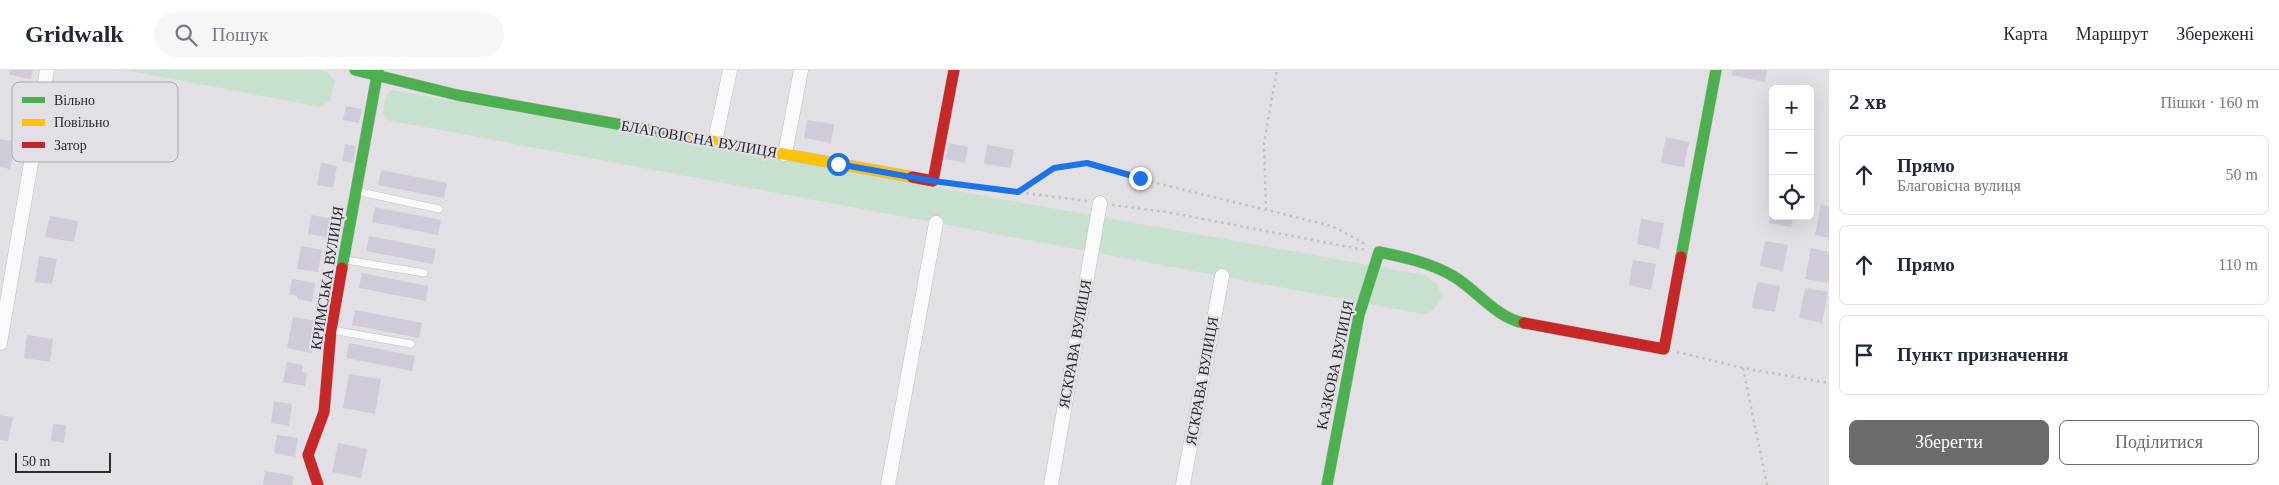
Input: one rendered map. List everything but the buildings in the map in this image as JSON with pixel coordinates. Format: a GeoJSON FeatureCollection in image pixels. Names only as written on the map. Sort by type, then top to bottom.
{"type":"FeatureCollection","features":[{"type":"Feature","properties":{"kind":"street","name":"БЛАГОВІСНА ВУЛИЦЯ"},"geometry":{"type":"LineString","coordinates":[[355,70],[378,72],[457,95],[933,181]]}},
{"type":"Feature","properties":{"kind":"street"},"geometry":{"type":"LineString","coordinates":[[715,142],[730,70]]}},
{"type":"Feature","properties":{"kind":"street"},"geometry":{"type":"LineString","coordinates":[[785,154],[801,70]]}},
{"type":"Feature","properties":{"kind":"street"},"geometry":{"type":"LineString","coordinates":[[933,181],[954,70]]}},
{"type":"Feature","properties":{"kind":"street"},"geometry":{"type":"LineString","coordinates":[[1379,252],[1409,258],[1452,276],[1512,321],[1664,349],[1716,70]]}},
{"type":"Feature","properties":{"kind":"street","name":"КРИМСЬКА ВУЛИЦЯ"},"geometry":{"type":"LineString","coordinates":[[318,485],[308,455],[324,412],[331,330],[378,72]]}},
{"type":"Feature","properties":{"kind":"street"},"geometry":{"type":"LineString","coordinates":[[0,343],[31,162]]}},
{"type":"Feature","properties":{"kind":"street","name":"ЯСКРАВА ВУЛИЦЯ"},"geometry":{"type":"LineString","coordinates":[[1051,485],[1100,203]]}},
{"type":"Feature","properties":{"kind":"street"},"geometry":{"type":"LineString","coordinates":[[888,485],[936,223]]}},
{"type":"Feature","properties":{"kind":"street","name":"КАЗКОВА ВУЛИЦЯ"},"geometry":{"type":"LineString","coordinates":[[1327,485],[1359,315],[1379,252]]}},
{"type":"Feature","properties":{"kind":"street","name":"ЯСКРАВА ВУЛИЦЯ"},"geometry":{"type":"LineString","coordinates":[[1183,485],[1222,276]]}},
{"type":"Feature","properties":{"kind":"lane"},"geometry":{"type":"LineString","coordinates":[[356,191],[439,208]]}},
{"type":"Feature","properties":{"kind":"lane"},"geometry":{"type":"LineString","coordinates":[[344,259],[424,273]]}},
{"type":"Feature","properties":{"kind":"lane"},"geometry":{"type":"LineString","coordinates":[[331,330],[411,344]]}},
{"type":"Feature","properties":{"kind":"path"},"geometry":{"type":"LineString","coordinates":[[1266,210],[1264,143],[1277,70]]}},
{"type":"Feature","properties":{"kind":"path"},"geometry":{"type":"LineString","coordinates":[[1018,192],[1054,168],[1087,163],[1332,226],[1379,252]]}},
{"type":"Feature","properties":{"kind":"path"},"geometry":{"type":"LineString","coordinates":[[933,181],[1167,212],[1379,252]]}},
{"type":"Feature","properties":{"kind":"path"},"geometry":{"type":"LineString","coordinates":[[1664,349],[1744,368],[1829,382]]}},
{"type":"Feature","properties":{"kind":"path"},"geometry":{"type":"LineString","coordinates":[[1744,368],[1767,485]]}},
{"type":"Feature","properties":{"kind":"green space"},"geometry":{"type":"Polygon","coordinates":[[[125,70],[316,70],[328,72],[335,81],[330,101],[321,107],[125,70]]]}},
{"type":"Feature","properties":{"kind":"green space"},"geometry":{"type":"Polygon","coordinates":[[[392,90],[1425,275],[1437,284],[1442,296],[1434,310],[1423,314],[387,120],[383,113],[386,95],[392,90]]]}},
{"type":"Feature","properties":{"kind":"traffic: fast"},"geometry":{"type":"LineString","coordinates":[[355,70],[457,95],[678,135]]}},
{"type":"Feature","properties":{"kind":"traffic: fast"},"geometry":{"type":"LineString","coordinates":[[342,268],[378,70]]}},
{"type":"Feature","properties":{"kind":"traffic: fast"},"geometry":{"type":"LineString","coordinates":[[1681,257],[1716,70]]}},
{"type":"Feature","properties":{"kind":"traffic: fast"},"geometry":{"type":"LineString","coordinates":[[1327,485],[1359,315],[1379,252],[1417,261],[1445,271],[1462,282],[1504,316],[1524,323]]}},
{"type":"Feature","properties":{"kind":"traffic: slow"},"geometry":{"type":"LineString","coordinates":[[678,135],[912,177]]}},
{"type":"Feature","properties":{"kind":"traffic: jam"},"geometry":{"type":"LineString","coordinates":[[912,177],[933,181],[954,70]]}},
{"type":"Feature","properties":{"kind":"traffic: jam"},"geometry":{"type":"LineString","coordinates":[[1524,323],[1664,349],[1681,257]]}},
{"type":"Feature","properties":{"kind":"traffic: jam"},"geometry":{"type":"LineString","coordinates":[[318,485],[308,455],[324,412],[331,330],[342,268]]}},
{"type":"Feature","properties":{"kind":"route"},"geometry":{"type":"LineString","coordinates":[[838,164],[933,181],[1018,192],[1054,168],[1087,163],[1140,178]]}}]}
